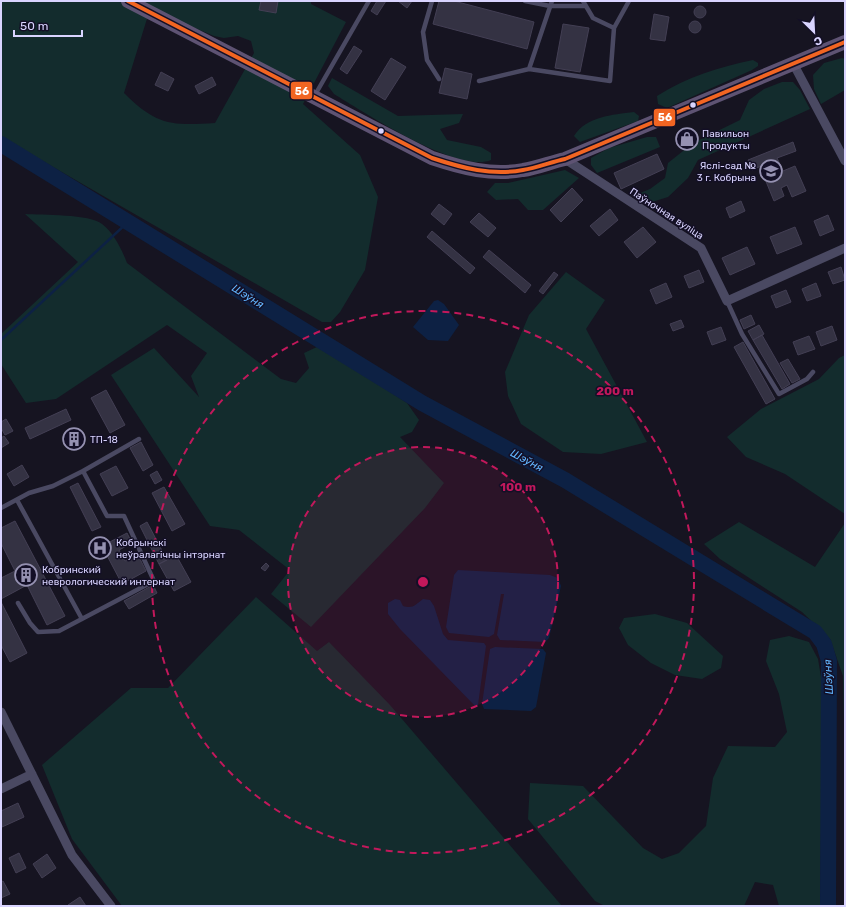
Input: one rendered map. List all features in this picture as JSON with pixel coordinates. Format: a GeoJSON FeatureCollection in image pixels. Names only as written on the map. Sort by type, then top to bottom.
{"type":"FeatureCollection","features":[{"type":"Feature","properties":{"kind":"main road"},"geometry":{"type":"LineString","coordinates":[[128,1],[432,158],[463,168],[487,172],[522,171],[565,158],[794,65],[845,42]]}},
{"type":"Feature","properties":{"kind":"street"},"geometry":{"type":"LineString","coordinates":[[794,65],[845,161]]}},
{"type":"Feature","properties":{"kind":"street","name":"Паўночная вуліца"},"geometry":{"type":"LineString","coordinates":[[565,158],[701,248],[727,301]]}},
{"type":"Feature","properties":{"kind":"street"},"geometry":{"type":"LineString","coordinates":[[727,301],[845,248]]}},
{"type":"Feature","properties":{"kind":"street"},"geometry":{"type":"LineString","coordinates":[[1,712],[72,855],[111,906]]}},
{"type":"Feature","properties":{"kind":"street"},"geometry":{"type":"LineString","coordinates":[[1,789],[32,774]]}},
{"type":"Feature","properties":{"kind":"lane"},"geometry":{"type":"LineString","coordinates":[[314,98],[369,1]]}},
{"type":"Feature","properties":{"kind":"lane"},"geometry":{"type":"LineString","coordinates":[[432,1],[423,32],[427,60],[439,79]]}},
{"type":"Feature","properties":{"kind":"lane"},"geometry":{"type":"LineString","coordinates":[[525,1],[586,6]]}},
{"type":"Feature","properties":{"kind":"lane"},"geometry":{"type":"LineString","coordinates":[[583,1],[592,18],[614,28]]}},
{"type":"Feature","properties":{"kind":"lane"},"geometry":{"type":"LineString","coordinates":[[479,81],[528,68],[610,81],[614,28],[628,1]]}},
{"type":"Feature","properties":{"kind":"lane"},"geometry":{"type":"LineString","coordinates":[[528,68],[551,3]]}},
{"type":"Feature","properties":{"kind":"lane"},"geometry":{"type":"LineString","coordinates":[[727,301],[742,334],[779,394],[792,388],[813,372]]}},
{"type":"Feature","properties":{"kind":"lane"},"geometry":{"type":"LineString","coordinates":[[1,508],[40,488],[53,486],[139,440]]}},
{"type":"Feature","properties":{"kind":"lane"},"geometry":{"type":"LineString","coordinates":[[18,603],[30,623],[38,632],[59,631],[154,581],[124,516],[107,516],[83,471]]}},
{"type":"Feature","properties":{"kind":"lane"},"geometry":{"type":"LineString","coordinates":[[17,500],[82,619]]}},
{"type":"Feature","properties":{"kind":"green space"},"geometry":{"type":"Polygon","coordinates":[[[1,1],[311,1],[311,4],[346,22],[303,104],[360,155],[378,197],[365,270],[340,312],[331,322],[322,322],[1,137],[1,1]],[[150,9],[124,93],[146,112],[165,121],[187,124],[215,123],[254,53],[251,41],[238,36],[224,38],[214,36],[150,9]]]}},
{"type":"Feature","properties":{"kind":"green space"},"geometry":{"type":"Polygon","coordinates":[[[842,58],[845,59],[845,90],[821,104],[814,89],[813,75],[824,63],[842,58]]]}},
{"type":"Feature","properties":{"kind":"green space"},"geometry":{"type":"Polygon","coordinates":[[[753,60],[758,63],[758,66],[752,70],[667,108],[658,104],[657,96],[680,83],[716,69],[753,60]]]}},
{"type":"Feature","properties":{"kind":"green space"},"geometry":{"type":"Polygon","coordinates":[[[332,78],[398,116],[463,114],[459,123],[440,129],[447,140],[481,147],[491,153],[491,160],[476,162],[457,158],[412,139],[334,94],[328,86],[332,78]]]}},
{"type":"Feature","properties":{"kind":"green space"},"geometry":{"type":"Polygon","coordinates":[[[782,82],[793,82],[800,90],[810,109],[698,160],[688,178],[668,197],[652,202],[643,200],[640,193],[650,189],[665,178],[668,163],[693,143],[740,120],[749,100],[764,89],[782,82]]]}},
{"type":"Feature","properties":{"kind":"green space"},"geometry":{"type":"Polygon","coordinates":[[[634,112],[639,116],[638,121],[580,142],[574,136],[579,129],[593,120],[634,112]]]}},
{"type":"Feature","properties":{"kind":"green space"},"geometry":{"type":"Polygon","coordinates":[[[647,137],[656,137],[660,147],[597,173],[591,165],[591,158],[609,148],[647,137]]]}},
{"type":"Feature","properties":{"kind":"green space"},"geometry":{"type":"Polygon","coordinates":[[[565,170],[579,178],[543,210],[528,210],[518,199],[496,200],[487,192],[495,183],[508,183],[565,170]]]}},
{"type":"Feature","properties":{"kind":"green space"},"geometry":{"type":"Polygon","coordinates":[[[25,214],[87,218],[102,224],[114,237],[127,263],[281,379],[296,383],[309,368],[304,353],[319,346],[407,403],[419,420],[412,432],[400,437],[444,483],[425,508],[311,627],[271,594],[290,570],[239,530],[210,526],[111,375],[154,348],[199,397],[191,376],[207,353],[167,325],[56,399],[26,403],[1,364],[1,334],[78,262],[25,214]]]}},
{"type":"Feature","properties":{"kind":"green space"},"geometry":{"type":"Polygon","coordinates":[[[566,272],[605,300],[586,329],[647,442],[601,454],[563,452],[521,424],[508,396],[505,372],[529,315],[566,272]]]}},
{"type":"Feature","properties":{"kind":"green space"},"geometry":{"type":"Polygon","coordinates":[[[845,355],[845,514],[785,474],[746,457],[727,437],[761,409],[819,379],[839,358],[845,355]]]}},
{"type":"Feature","properties":{"kind":"green space"},"geometry":{"type":"Polygon","coordinates":[[[739,522],[815,567],[845,523],[845,765],[843,676],[830,639],[802,612],[720,559],[704,544],[739,522]]]}},
{"type":"Feature","properties":{"kind":"green space"},"geometry":{"type":"Polygon","coordinates":[[[256,597],[317,651],[329,642],[390,705],[562,906],[122,906],[72,839],[42,765],[131,688],[168,688],[256,597]]]}},
{"type":"Feature","properties":{"kind":"green space"},"geometry":{"type":"Polygon","coordinates":[[[655,614],[687,623],[723,656],[721,668],[702,679],[675,675],[651,663],[628,645],[619,628],[624,618],[655,614]]]}},
{"type":"Feature","properties":{"kind":"green space"},"geometry":{"type":"Polygon","coordinates":[[[789,636],[809,642],[818,659],[823,689],[820,906],[779,906],[773,885],[755,882],[744,906],[605,906],[595,901],[528,819],[530,783],[583,786],[643,848],[662,859],[679,853],[706,826],[713,778],[728,746],[775,747],[787,732],[779,694],[766,661],[770,640],[789,636]]]}},
{"type":"Feature","properties":{"kind":"water"},"geometry":{"type":"Polygon","coordinates":[[[438,300],[444,304],[459,325],[448,341],[428,340],[413,327],[434,301],[438,300]]]}},
{"type":"Feature","properties":{"kind":"water"},"geometry":{"type":"Polygon","coordinates":[[[458,570],[550,575],[558,578],[561,586],[549,638],[545,642],[500,640],[497,635],[504,594],[501,594],[494,634],[489,637],[449,633],[446,627],[454,575],[458,570]]]}},
{"type":"Feature","properties":{"kind":"water"},"geometry":{"type":"Polygon","coordinates":[[[395,599],[400,600],[403,606],[409,607],[414,606],[423,599],[430,600],[434,606],[443,634],[448,640],[484,643],[486,646],[478,705],[476,707],[400,629],[388,614],[388,603],[395,599]]]}},
{"type":"Feature","properties":{"kind":"water"},"geometry":{"type":"Polygon","coordinates":[[[495,647],[543,649],[546,653],[536,707],[531,711],[484,709],[482,704],[490,649],[495,647]]]}},
{"type":"Feature","properties":{"kind":"building"},"geometry":{"type":"Polygon","coordinates":[[[261,1],[278,1],[276,13],[259,10],[261,1]]]}},
{"type":"Feature","properties":{"kind":"building"},"geometry":{"type":"Polygon","coordinates":[[[377,1],[386,1],[377,15],[371,11],[377,1]]]}},
{"type":"Feature","properties":{"kind":"building"},"geometry":{"type":"Polygon","coordinates":[[[398,1],[412,1],[407,8],[398,1]]]}},
{"type":"Feature","properties":{"kind":"building"},"geometry":{"type":"Polygon","coordinates":[[[439,1],[454,1],[534,22],[527,49],[433,24],[439,1]]]}},
{"type":"Feature","properties":{"kind":"building"},"geometry":{"type":"Polygon","coordinates":[[[702,6],[705,7],[705,17],[698,18],[695,17],[694,10],[695,7],[702,6]]]}},
{"type":"Feature","properties":{"kind":"building"},"geometry":{"type":"Polygon","coordinates":[[[654,14],[669,17],[665,41],[650,39],[654,14]]]}},
{"type":"Feature","properties":{"kind":"building"},"geometry":{"type":"Polygon","coordinates":[[[697,21],[700,22],[700,32],[693,33],[690,32],[689,25],[690,22],[697,21]]]}},
{"type":"Feature","properties":{"kind":"building"},"geometry":{"type":"Polygon","coordinates":[[[563,24],[589,28],[580,72],[555,68],[563,24]]]}},
{"type":"Feature","properties":{"kind":"building"},"geometry":{"type":"Polygon","coordinates":[[[354,46],[362,51],[347,74],[340,69],[354,46]]]}},
{"type":"Feature","properties":{"kind":"building"},"geometry":{"type":"Polygon","coordinates":[[[391,58],[406,67],[385,100],[371,91],[391,58]]]}},
{"type":"Feature","properties":{"kind":"building"},"geometry":{"type":"Polygon","coordinates":[[[445,68],[472,74],[467,99],[439,93],[445,68]]]}},
{"type":"Feature","properties":{"kind":"building"},"geometry":{"type":"Polygon","coordinates":[[[161,72],[174,79],[168,91],[155,85],[161,72]]]}},
{"type":"Feature","properties":{"kind":"building"},"geometry":{"type":"Polygon","coordinates":[[[212,77],[216,85],[199,94],[195,86],[212,77]]]}},
{"type":"Feature","properties":{"kind":"building"},"geometry":{"type":"Polygon","coordinates":[[[793,142],[796,151],[777,158],[783,171],[795,166],[806,191],[792,197],[787,185],[781,188],[784,196],[774,201],[765,179],[773,176],[768,163],[752,170],[748,160],[793,142]]]}},
{"type":"Feature","properties":{"kind":"building"},"geometry":{"type":"Polygon","coordinates":[[[657,154],[664,169],[621,189],[614,173],[657,154]]]}},
{"type":"Feature","properties":{"kind":"building"},"geometry":{"type":"Polygon","coordinates":[[[572,188],[583,200],[561,222],[550,210],[572,188]]]}},
{"type":"Feature","properties":{"kind":"building"},"geometry":{"type":"Polygon","coordinates":[[[741,201],[745,211],[730,218],[726,208],[741,201]]]}},
{"type":"Feature","properties":{"kind":"building"},"geometry":{"type":"Polygon","coordinates":[[[439,204],[452,214],[444,225],[431,214],[439,204]]]}},
{"type":"Feature","properties":{"kind":"building"},"geometry":{"type":"Polygon","coordinates":[[[610,209],[618,220],[599,236],[590,226],[610,209]]]}},
{"type":"Feature","properties":{"kind":"building"},"geometry":{"type":"Polygon","coordinates":[[[479,213],[496,228],[488,237],[470,222],[479,213]]]}},
{"type":"Feature","properties":{"kind":"building"},"geometry":{"type":"Polygon","coordinates":[[[828,215],[834,230],[820,236],[814,221],[828,215]]]}},
{"type":"Feature","properties":{"kind":"building"},"geometry":{"type":"Polygon","coordinates":[[[643,227],[656,242],[637,258],[624,242],[643,227]]]}},
{"type":"Feature","properties":{"kind":"building"},"geometry":{"type":"Polygon","coordinates":[[[795,227],[802,244],[777,254],[770,237],[795,227]]]}},
{"type":"Feature","properties":{"kind":"building"},"geometry":{"type":"Polygon","coordinates":[[[432,231],[475,268],[470,274],[427,237],[432,231]]]}},
{"type":"Feature","properties":{"kind":"building"},"geometry":{"type":"Polygon","coordinates":[[[747,247],[755,264],[730,275],[722,258],[747,247]]]}},
{"type":"Feature","properties":{"kind":"building"},"geometry":{"type":"Polygon","coordinates":[[[489,250],[531,285],[525,293],[483,257],[489,250]]]}},
{"type":"Feature","properties":{"kind":"building"},"geometry":{"type":"Polygon","coordinates":[[[841,267],[845,280],[833,284],[828,272],[841,267]]]}},
{"type":"Feature","properties":{"kind":"building"},"geometry":{"type":"Polygon","coordinates":[[[699,270],[704,282],[689,288],[684,276],[699,270]]]}},
{"type":"Feature","properties":{"kind":"building"},"geometry":{"type":"Polygon","coordinates":[[[554,272],[558,275],[543,294],[539,291],[554,272]]]}},
{"type":"Feature","properties":{"kind":"building"},"geometry":{"type":"Polygon","coordinates":[[[666,283],[672,297],[656,304],[650,290],[666,283]]]}},
{"type":"Feature","properties":{"kind":"building"},"geometry":{"type":"Polygon","coordinates":[[[816,283],[821,296],[807,301],[802,289],[816,283]]]}},
{"type":"Feature","properties":{"kind":"building"},"geometry":{"type":"Polygon","coordinates":[[[786,290],[791,302],[776,308],[771,296],[786,290]]]}},
{"type":"Feature","properties":{"kind":"building"},"geometry":{"type":"Polygon","coordinates":[[[751,315],[755,324],[744,329],[740,320],[751,315]]]}},
{"type":"Feature","properties":{"kind":"building"},"geometry":{"type":"Polygon","coordinates":[[[681,320],[684,327],[673,331],[670,324],[681,320]]]}},
{"type":"Feature","properties":{"kind":"building"},"geometry":{"type":"Polygon","coordinates":[[[759,325],[764,334],[753,340],[748,331],[759,325]]]}},
{"type":"Feature","properties":{"kind":"building"},"geometry":{"type":"Polygon","coordinates":[[[832,326],[837,340],[821,346],[816,332],[832,326]]]}},
{"type":"Feature","properties":{"kind":"building"},"geometry":{"type":"Polygon","coordinates":[[[721,327],[726,340],[712,345],[707,332],[721,327]]]}},
{"type":"Feature","properties":{"kind":"building"},"geometry":{"type":"Polygon","coordinates":[[[762,335],[790,384],[782,389],[753,340],[762,335]]]}},
{"type":"Feature","properties":{"kind":"building"},"geometry":{"type":"Polygon","coordinates":[[[809,336],[815,349],[798,355],[793,342],[809,336]]]}},
{"type":"Feature","properties":{"kind":"building"},"geometry":{"type":"Polygon","coordinates":[[[743,342],[775,399],[766,404],[734,347],[743,342]]]}},
{"type":"Feature","properties":{"kind":"building"},"geometry":{"type":"Polygon","coordinates":[[[788,359],[800,379],[792,383],[780,363],[788,359]]]}},
{"type":"Feature","properties":{"kind":"building"},"geometry":{"type":"Polygon","coordinates":[[[106,390],[125,425],[110,433],[91,398],[106,390]]]}},
{"type":"Feature","properties":{"kind":"building"},"geometry":{"type":"Polygon","coordinates":[[[66,409],[71,420],[30,439],[25,428],[66,409]]]}},
{"type":"Feature","properties":{"kind":"building"},"geometry":{"type":"Polygon","coordinates":[[[6,419],[13,431],[5,435],[1,428],[1,422],[6,419]]]}},
{"type":"Feature","properties":{"kind":"building","name":"ТП-18"},"geometry":{"type":"Polygon","coordinates":[[[75,433],[79,441],[74,444],[70,436],[75,433]]]}},
{"type":"Feature","properties":{"kind":"building"},"geometry":{"type":"Polygon","coordinates":[[[4,436],[9,443],[1,448],[1,438],[4,436]]]}},
{"type":"Feature","properties":{"kind":"building"},"geometry":{"type":"Polygon","coordinates":[[[141,442],[153,465],[143,471],[130,448],[141,442]]]}},
{"type":"Feature","properties":{"kind":"building"},"geometry":{"type":"Polygon","coordinates":[[[22,465],[29,477],[14,486],[7,474],[22,465]]]}},
{"type":"Feature","properties":{"kind":"building"},"geometry":{"type":"Polygon","coordinates":[[[116,466],[128,488],[112,496],[100,474],[116,466]]]}},
{"type":"Feature","properties":{"kind":"building"},"geometry":{"type":"Polygon","coordinates":[[[157,471],[162,480],[155,484],[150,475],[157,471]]]}},
{"type":"Feature","properties":{"kind":"building"},"geometry":{"type":"Polygon","coordinates":[[[78,483],[101,527],[92,531],[70,487],[78,483]]]}},
{"type":"Feature","properties":{"kind":"building"},"geometry":{"type":"Polygon","coordinates":[[[164,487],[185,524],[172,531],[152,493],[164,487]]]}},
{"type":"Feature","properties":{"kind":"building","name":"Кобринский неврологический интернат"},"geometry":{"type":"Polygon","coordinates":[[[15,521],[65,616],[47,625],[27,585],[1,599],[1,578],[15,571],[1,543],[1,528],[15,521]]]}},
{"type":"Feature","properties":{"kind":"building"},"geometry":{"type":"Polygon","coordinates":[[[147,522],[167,560],[159,564],[140,526],[147,522]]]}},
{"type":"Feature","properties":{"kind":"building"},"geometry":{"type":"Polygon","coordinates":[[[127,533],[132,543],[119,550],[125,561],[138,555],[146,571],[122,584],[102,546],[127,533]]]}},
{"type":"Feature","properties":{"kind":"building"},"geometry":{"type":"Polygon","coordinates":[[[176,555],[191,582],[174,591],[159,564],[176,555]]]}},
{"type":"Feature","properties":{"kind":"building"},"geometry":{"type":"Polygon","coordinates":[[[266,563],[269,566],[265,571],[261,568],[266,563]]]}},
{"type":"Feature","properties":{"kind":"building"},"geometry":{"type":"Polygon","coordinates":[[[153,585],[157,593],[129,609],[124,601],[153,585]]]}},
{"type":"Feature","properties":{"kind":"building"},"geometry":{"type":"Polygon","coordinates":[[[1,602],[27,653],[10,662],[1,645],[1,602]]]}},
{"type":"Feature","properties":{"kind":"building"},"geometry":{"type":"Polygon","coordinates":[[[18,803],[24,817],[2,827],[1,811],[18,803]]]}},
{"type":"Feature","properties":{"kind":"building"},"geometry":{"type":"Polygon","coordinates":[[[19,853],[26,868],[16,873],[9,858],[19,853]]]}},
{"type":"Feature","properties":{"kind":"building"},"geometry":{"type":"Polygon","coordinates":[[[47,854],[56,868],[42,878],[33,864],[47,854]]]}},
{"type":"Feature","properties":{"kind":"building"},"geometry":{"type":"Polygon","coordinates":[[[3,881],[10,894],[1,898],[1,882],[3,881]]]}},
{"type":"Feature","properties":{"kind":"building"},"geometry":{"type":"Polygon","coordinates":[[[80,897],[86,906],[68,905],[80,897]]]}},
{"type":"Feature","properties":{"kind":"waterway","name":"Шэўня"},"geometry":{"type":"LineString","coordinates":[[1,144],[422,403],[565,480],[815,632],[824,644],[829,661],[828,906]]}},
{"type":"Feature","properties":{"kind":"waterway"},"geometry":{"type":"LineString","coordinates":[[1,340],[128,222]]}},
{"type":"Feature","properties":{"kind":"transit line","name":"56"},"geometry":{"type":"LineString","coordinates":[[128,1],[432,158],[466,168],[500,172],[511,172],[534,168],[565,159],[845,42]]}},
{"type":"Feature","properties":{"kind":"place","name":"Павильон Продукты"},"geometry":{"type":"Point","coordinates":[687,139]}},
{"type":"Feature","properties":{"kind":"place","name":"Яслі-сад № 3 г. Кобрына"},"geometry":{"type":"Point","coordinates":[771,171]}},
{"type":"Feature","properties":{"kind":"place","name":"ТП-18"},"geometry":{"type":"Point","coordinates":[74,439]}},
{"type":"Feature","properties":{"kind":"place","name":"Кобрынскі неўралагічны інтэрнат"},"geometry":{"type":"Point","coordinates":[100,548]}},
{"type":"Feature","properties":{"kind":"place","name":"Кобринский неврологический интернат"},"geometry":{"type":"Point","coordinates":[26,575]}}]}
